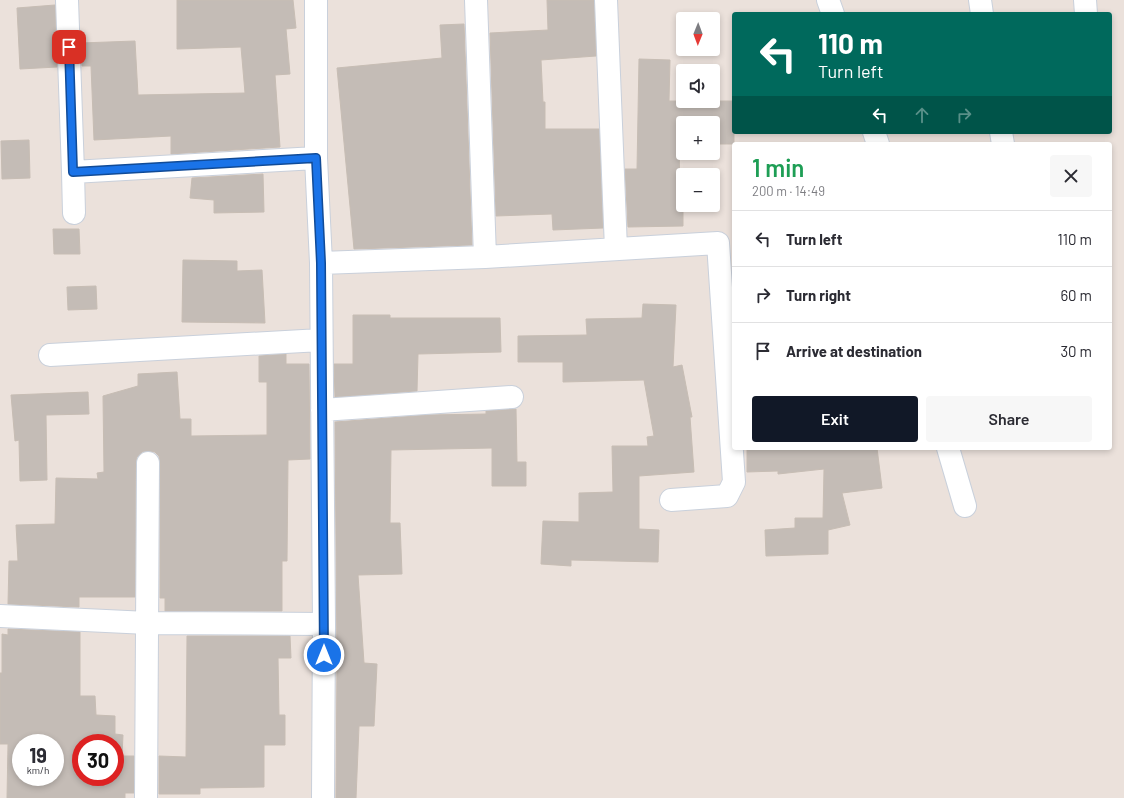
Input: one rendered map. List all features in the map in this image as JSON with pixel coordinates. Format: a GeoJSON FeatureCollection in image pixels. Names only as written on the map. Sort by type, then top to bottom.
{"type":"FeatureCollection","features":[{"type":"Feature","properties":{"kind":"street"},"geometry":{"type":"LineString","coordinates":[[67,0],[74,213]]}},
{"type":"Feature","properties":{"kind":"street"},"geometry":{"type":"LineString","coordinates":[[316,0],[316,158],[321,263],[324,624],[323,798]]}},
{"type":"Feature","properties":{"kind":"street"},"geometry":{"type":"LineString","coordinates":[[476,0],[486,257]]}},
{"type":"Feature","properties":{"kind":"street"},"geometry":{"type":"LineString","coordinates":[[606,0],[616,249]]}},
{"type":"Feature","properties":{"kind":"street"},"geometry":{"type":"LineString","coordinates":[[828,0],[832,12]]}},
{"type":"Feature","properties":{"kind":"street"},"geometry":{"type":"LineString","coordinates":[[980,0],[982,12]]}},
{"type":"Feature","properties":{"kind":"street"},"geometry":{"type":"LineString","coordinates":[[1085,0],[1086,12]]}},
{"type":"Feature","properties":{"kind":"street"},"geometry":{"type":"LineString","coordinates":[[73,172],[316,158]]}},
{"type":"Feature","properties":{"kind":"street"},"geometry":{"type":"LineString","coordinates":[[321,263],[486,257],[718,243],[734,482],[727,496],[671,500]]}},
{"type":"Feature","properties":{"kind":"street"},"geometry":{"type":"LineString","coordinates":[[50,355],[321,340]]}},
{"type":"Feature","properties":{"kind":"street"},"geometry":{"type":"LineString","coordinates":[[322,410],[512,397]]}},
{"type":"Feature","properties":{"kind":"street"},"geometry":{"type":"LineString","coordinates":[[949,450],[965,506]]}},
{"type":"Feature","properties":{"kind":"street"},"geometry":{"type":"LineString","coordinates":[[146,798],[148,463]]}},
{"type":"Feature","properties":{"kind":"street"},"geometry":{"type":"LineString","coordinates":[[0,616],[148,623],[324,624]]}},
{"type":"Feature","properties":{"kind":"building"},"geometry":{"type":"Polygon","coordinates":[[[177,0],[293,0],[296,28],[286,29],[290,74],[275,75],[280,147],[171,154],[171,136],[94,140],[91,66],[82,66],[81,43],[135,41],[138,95],[245,93],[241,47],[177,49],[177,0]]]}},
{"type":"Feature","properties":{"kind":"building"},"geometry":{"type":"Polygon","coordinates":[[[547,0],[594,0],[596,56],[541,60],[543,102],[545,102],[545,129],[599,129],[603,228],[553,230],[552,214],[496,216],[490,33],[548,30],[547,0]]]}},
{"type":"Feature","properties":{"kind":"building"},"geometry":{"type":"Polygon","coordinates":[[[55,5],[57,67],[20,69],[17,8],[55,5]]]}},
{"type":"Feature","properties":{"kind":"building"},"geometry":{"type":"Polygon","coordinates":[[[464,24],[472,245],[354,249],[337,68],[442,58],[440,25],[464,24]]]}},
{"type":"Feature","properties":{"kind":"building"},"geometry":{"type":"Polygon","coordinates":[[[639,59],[670,60],[669,101],[676,101],[676,108],[720,108],[720,101],[732,101],[732,134],[734,134],[734,142],[732,142],[732,144],[720,144],[720,116],[676,116],[676,160],[679,160],[679,168],[676,168],[676,212],[683,212],[683,226],[628,227],[625,169],[637,169],[639,59]]]}},
{"type":"Feature","properties":{"kind":"building"},"geometry":{"type":"Polygon","coordinates":[[[29,140],[30,178],[2,179],[1,141],[29,140]]]}},
{"type":"Feature","properties":{"kind":"building"},"geometry":{"type":"Polygon","coordinates":[[[263,174],[264,212],[214,213],[214,200],[190,198],[192,178],[263,174]]]}},
{"type":"Feature","properties":{"kind":"building"},"geometry":{"type":"Polygon","coordinates":[[[53,229],[79,229],[80,254],[54,254],[53,229]]]}},
{"type":"Feature","properties":{"kind":"building"},"geometry":{"type":"Polygon","coordinates":[[[183,260],[237,261],[237,271],[262,270],[265,323],[182,322],[183,260]]]}},
{"type":"Feature","properties":{"kind":"building"},"geometry":{"type":"Polygon","coordinates":[[[96,286],[97,309],[68,310],[67,287],[96,286]]]}},
{"type":"Feature","properties":{"kind":"building"},"geometry":{"type":"Polygon","coordinates":[[[643,304],[676,305],[673,367],[682,365],[692,417],[690,417],[694,472],[639,476],[639,529],[659,530],[658,562],[571,560],[571,566],[541,564],[543,521],[579,522],[579,493],[613,492],[612,446],[648,446],[647,437],[654,436],[644,380],[563,382],[563,362],[518,362],[518,336],[587,335],[586,319],[642,318],[643,304]]]}},
{"type":"Feature","properties":{"kind":"building"},"geometry":{"type":"Polygon","coordinates":[[[353,315],[390,315],[390,318],[500,318],[501,352],[418,354],[417,391],[335,397],[334,364],[353,364],[353,315]]]}},
{"type":"Feature","properties":{"kind":"building"},"geometry":{"type":"Polygon","coordinates":[[[286,354],[286,364],[309,364],[310,459],[288,460],[287,561],[282,561],[282,611],[165,611],[165,598],[160,598],[160,463],[159,456],[155,452],[148,451],[142,452],[137,457],[136,463],[135,597],[79,597],[79,607],[8,604],[9,561],[18,561],[16,525],[55,524],[56,478],[98,479],[97,473],[104,472],[103,396],[138,386],[138,374],[177,372],[180,419],[191,419],[191,436],[267,435],[267,382],[259,382],[259,356],[286,354]]]}},
{"type":"Feature","properties":{"kind":"building"},"geometry":{"type":"Polygon","coordinates":[[[88,392],[89,414],[46,415],[47,480],[20,481],[19,440],[15,441],[11,395],[88,392]]]}},
{"type":"Feature","properties":{"kind":"building"},"geometry":{"type":"Polygon","coordinates":[[[516,409],[517,462],[526,462],[526,486],[492,486],[492,448],[391,450],[390,523],[400,523],[402,574],[358,575],[364,663],[377,664],[374,726],[359,726],[356,798],[336,798],[337,662],[335,422],[428,415],[486,414],[486,411],[516,409]]]}},
{"type":"Feature","properties":{"kind":"building"},"geometry":{"type":"Polygon","coordinates":[[[747,450],[877,450],[882,488],[842,493],[850,525],[828,530],[828,554],[766,556],[765,530],[795,528],[795,518],[823,518],[824,469],[778,474],[778,471],[747,472],[747,450]]]}},
{"type":"Feature","properties":{"kind":"building"},"geometry":{"type":"Polygon","coordinates":[[[8,629],[80,632],[80,696],[95,696],[96,715],[115,716],[115,734],[72,734],[72,786],[124,786],[124,756],[134,756],[134,793],[125,793],[125,798],[7,798],[8,744],[0,744],[0,673],[2,673],[2,634],[8,635],[8,629]]]}},
{"type":"Feature","properties":{"kind":"building"},"geometry":{"type":"Polygon","coordinates":[[[187,636],[290,636],[291,658],[278,658],[279,715],[285,715],[285,745],[264,745],[264,787],[200,788],[200,794],[159,794],[159,756],[186,757],[187,636]]]}},
{"type":"Feature","properties":{"kind":"route"},"geometry":{"type":"LineString","coordinates":[[69,47],[73,172],[316,158],[321,263],[324,655]]}}]}
